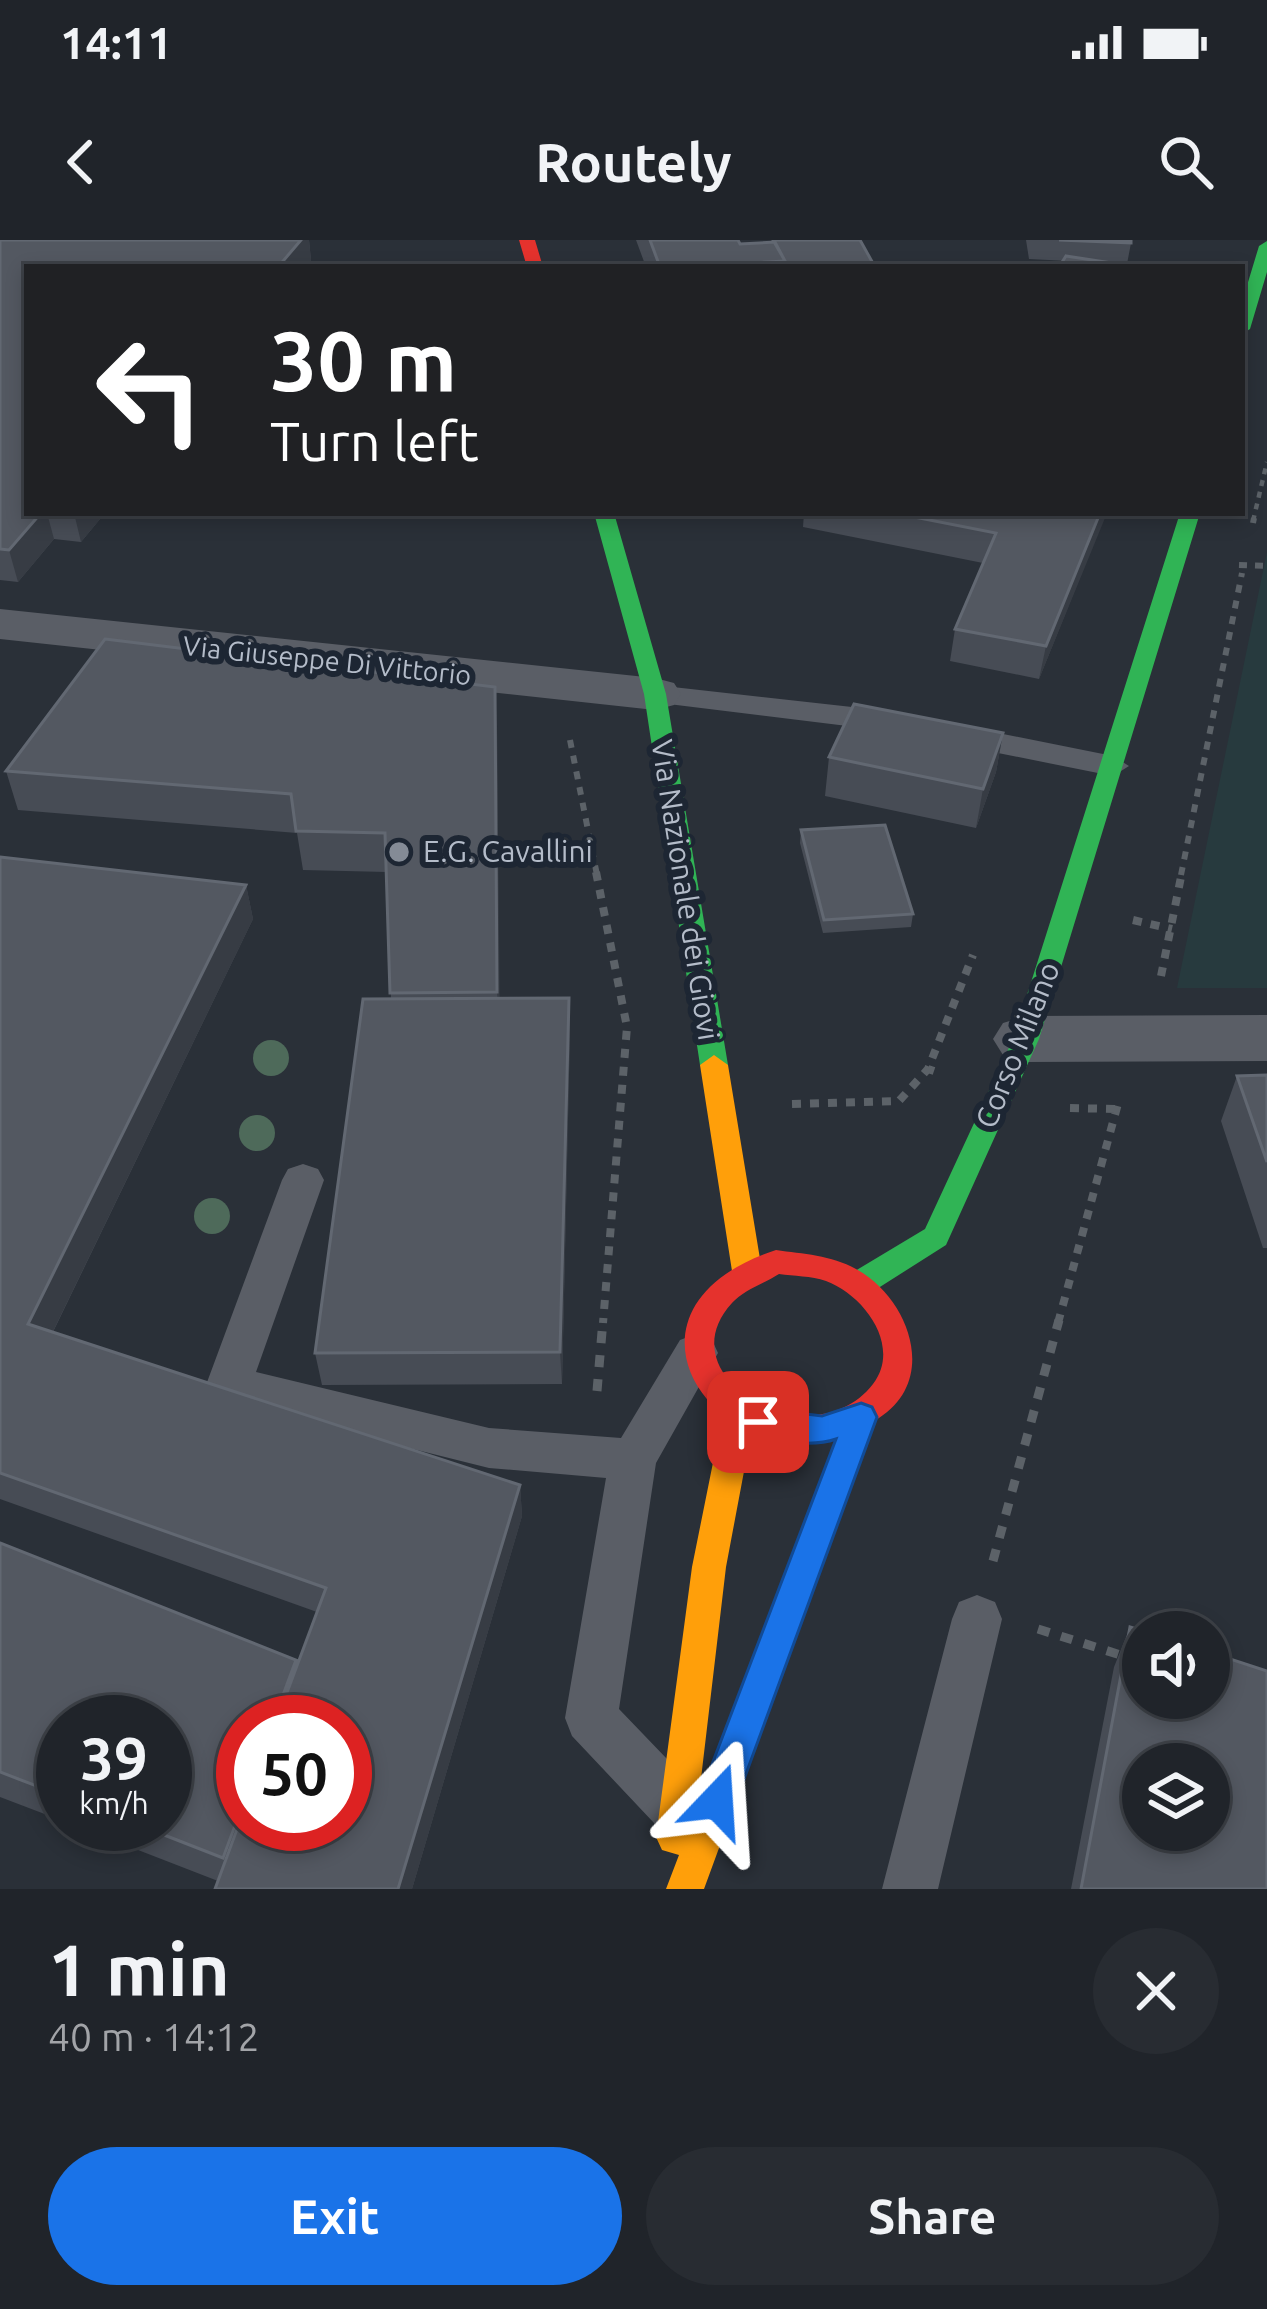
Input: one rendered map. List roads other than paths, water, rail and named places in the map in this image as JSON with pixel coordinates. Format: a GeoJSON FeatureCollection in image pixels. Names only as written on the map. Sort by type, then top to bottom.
{"type":"FeatureCollection","features":[{"type":"Feature","properties":{"kind":"main road"},"geometry":{"type":"LineString","coordinates":[[1245,319],[1267,246]]}},
{"type":"Feature","properties":{"kind":"main road","name":"Via Nazionale dei Giovi"},"geometry":{"type":"LineString","coordinates":[[605,516],[655,694],[747,1270]]}},
{"type":"Feature","properties":{"kind":"main road","name":"Corso Milano"},"geometry":{"type":"LineString","coordinates":[[861,1283],[936,1237],[1026,1039],[1189,516]]}},
{"type":"Feature","properties":{"kind":"main road"},"geometry":{"type":"LineString","coordinates":[[776,1262],[835,1269],[861,1283],[890,1314],[902,1351],[891,1388],[861,1417],[842,1426],[800,1431],[739,1413],[710,1386],[696,1353],[695,1335],[706,1304],[717,1290],[747,1270],[776,1262]]}},
{"type":"Feature","properties":{"kind":"main road"},"geometry":{"type":"LineString","coordinates":[[668,1889],[710,1568],[739,1413]]}},
{"type":"Feature","properties":{"kind":"main road"},"geometry":{"type":"LineString","coordinates":[[686,1889],[861,1417]]}},
{"type":"Feature","properties":{"kind":"street","name":"Via Giuseppe Di Vittorio"},"geometry":{"type":"LineString","coordinates":[[0,624],[655,694]]}},
{"type":"Feature","properties":{"kind":"street"},"geometry":{"type":"LineString","coordinates":[[1026,1039],[1267,1038]]}},
{"type":"Feature","properties":{"kind":"lane"},"geometry":{"type":"LineString","coordinates":[[655,694],[887,722],[1113,766]]}},
{"type":"Feature","properties":{"kind":"lane"},"geometry":{"type":"LineString","coordinates":[[303,1180],[229,1385],[489,1448],[634,1460]]}},
{"type":"Feature","properties":{"kind":"lane"},"geometry":{"type":"LineString","coordinates":[[679,1810],[591,1718],[634,1460],[696,1353]]}},
{"type":"Feature","properties":{"kind":"lane"},"geometry":{"type":"LineString","coordinates":[[910,1889],[999,1622]]}},
{"type":"Feature","properties":{"kind":"place","name":"E.G. Cavallini"},"geometry":{"type":"Point","coordinates":[399,852]}}]}
